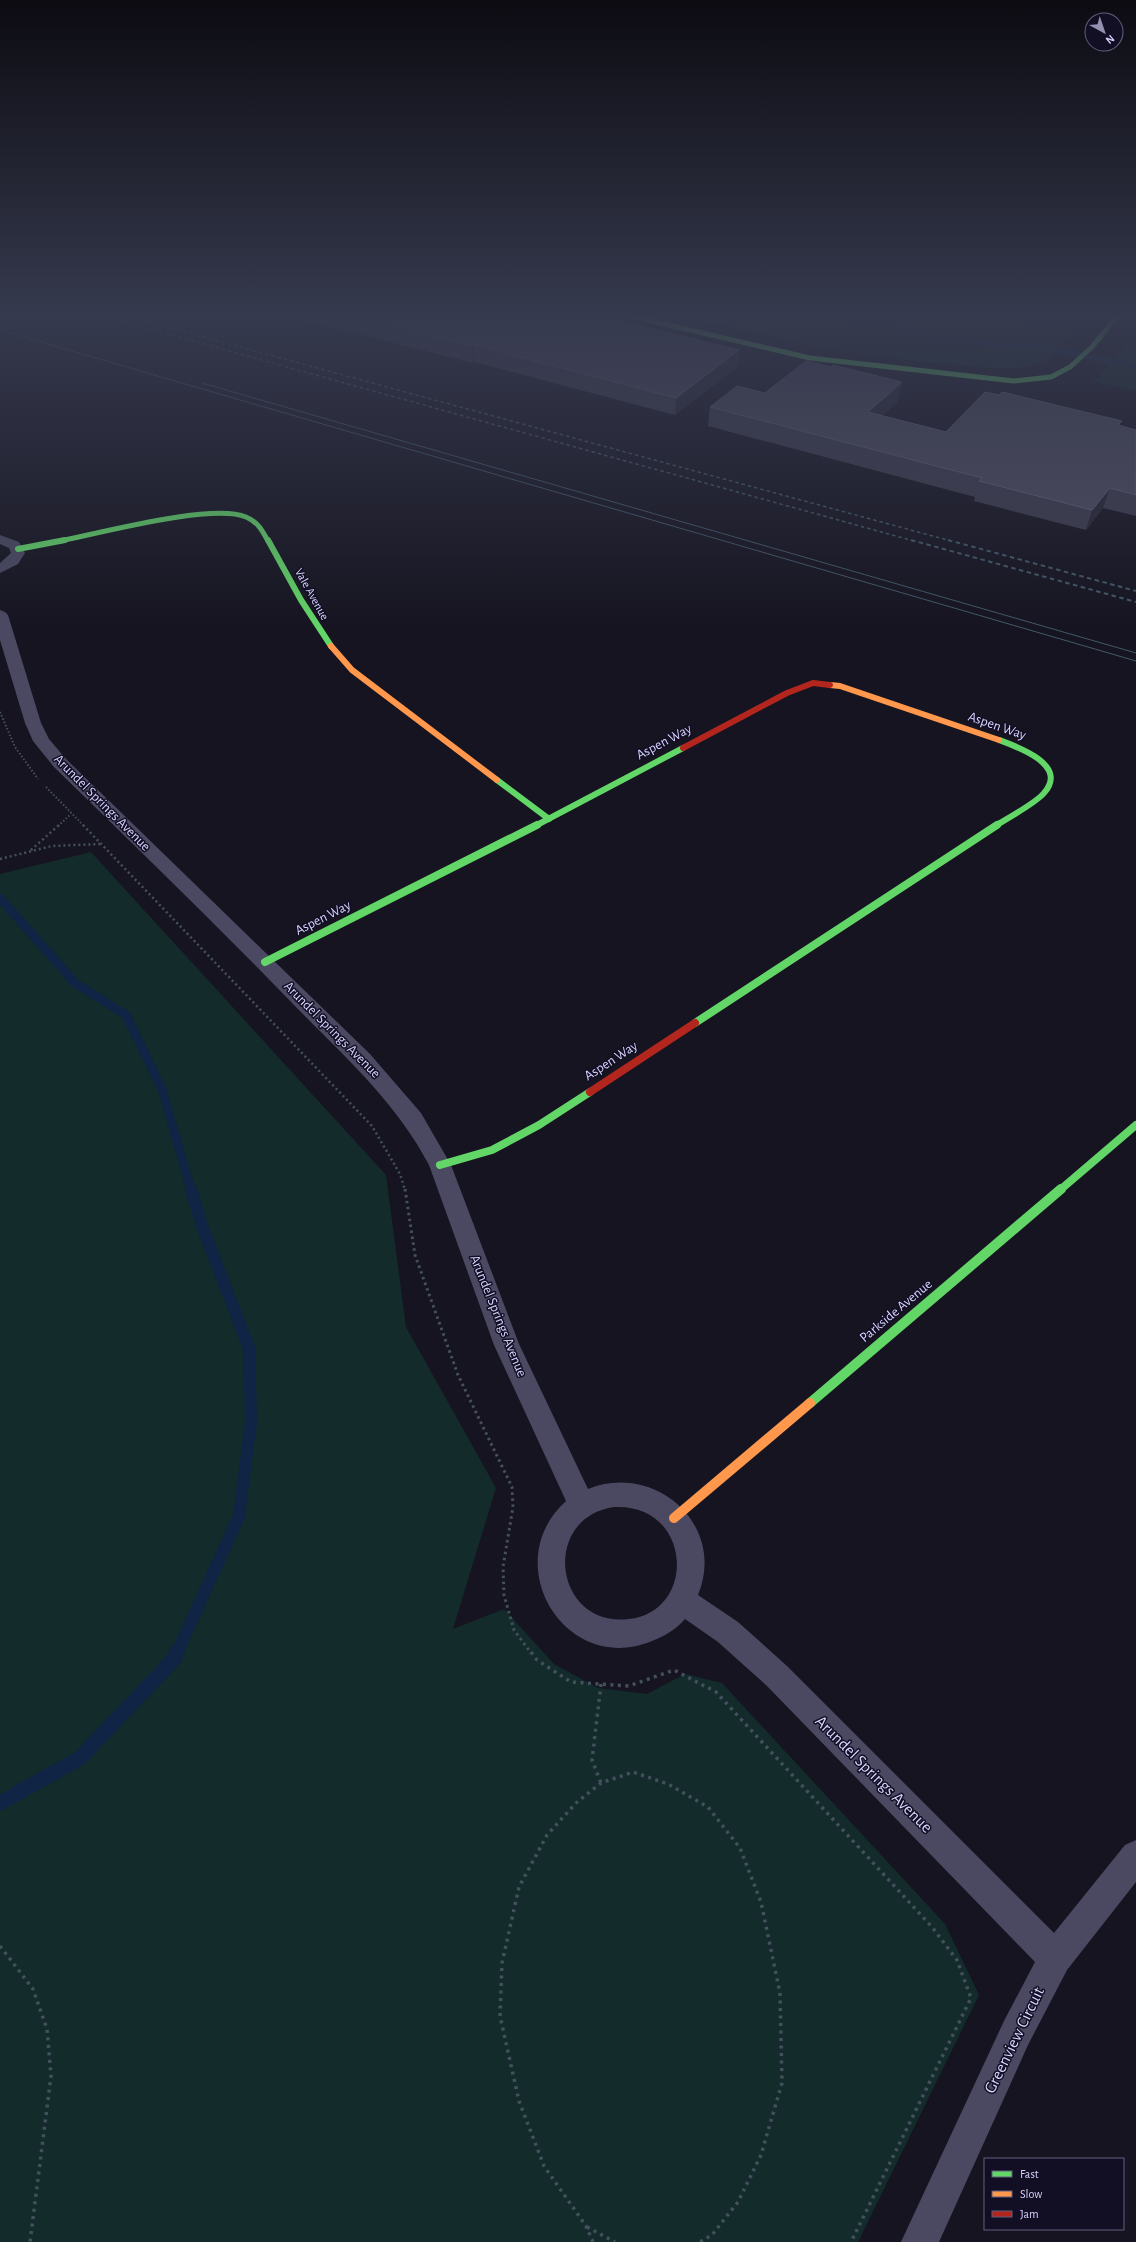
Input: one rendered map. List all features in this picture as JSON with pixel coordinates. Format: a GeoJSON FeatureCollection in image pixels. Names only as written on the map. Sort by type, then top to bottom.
{"type":"FeatureCollection","features":[{"type":"Feature","properties":{"kind":"street","name":"Vale Avenue"},"geometry":{"type":"LineString","coordinates":[[18,549],[190,515],[232,513],[246,516],[259,524],[317,627],[336,654],[352,670],[549,819]]}},
{"type":"Feature","properties":{"kind":"street"},"geometry":{"type":"LineString","coordinates":[[0,539],[14,544],[18,549],[18,554],[15,560],[0,569]]}},
{"type":"Feature","properties":{"kind":"street","name":"Arundel Springs Avenue"},"geometry":{"type":"LineString","coordinates":[[0,615],[33,723],[41,741],[60,763],[265,962],[394,1092],[427,1138],[440,1165],[507,1345],[582,1505]]}},
{"type":"Feature","properties":{"kind":"street","name":"Aspen Way"},"geometry":{"type":"LineString","coordinates":[[265,962],[549,819],[786,693],[813,683],[840,686],[1016,746],[1043,762],[1049,772],[1050,783],[1044,794],[1025,808],[546,1121],[492,1150],[440,1165]]}},
{"type":"Feature","properties":{"kind":"street","name":"Parkside Avenue"},"geometry":{"type":"LineString","coordinates":[[674,1518],[1136,1124]]}},
{"type":"Feature","properties":{"kind":"street"},"geometry":{"type":"LineString","coordinates":[[630,1495],[654,1503],[674,1518],[686,1537],[692,1558],[691,1580],[683,1601],[668,1618],[648,1630],[624,1635],[601,1631],[579,1620],[563,1604],[553,1582],[550,1560],[554,1538],[566,1519],[582,1505],[605,1496],[630,1495]]}},
{"type":"Feature","properties":{"kind":"street","name":"Arundel Springs Avenue"},"geometry":{"type":"LineString","coordinates":[[683,1601],[728,1632],[777,1676],[1055,1958]]}},
{"type":"Feature","properties":{"kind":"street","name":"Greenview Circuit"},"geometry":{"type":"LineString","coordinates":[[920,2242],[1016,2033],[1055,1958],[1136,1856]]}},
{"type":"Feature","properties":{"kind":"path"},"geometry":{"type":"LineString","coordinates":[[30,850],[71,814]]}},
{"type":"Feature","properties":{"kind":"path"},"geometry":{"type":"LineString","coordinates":[[0,859],[30,850],[52,846],[101,844]]}},
{"type":"Feature","properties":{"kind":"path"},"geometry":{"type":"LineString","coordinates":[[601,1684],[592,1760],[601,1783]]}},
{"type":"Feature","properties":{"kind":"path"},"geometry":{"type":"LineString","coordinates":[[593,2242],[586,2226],[544,2166],[518,2101],[500,2016],[502,1963],[519,1887],[547,1835],[576,1803],[601,1783],[633,1772],[668,1784],[708,1807],[740,1848],[761,1902],[780,1993],[782,2083],[761,2155],[738,2202],[712,2235],[700,2242]]}},
{"type":"Feature","properties":{"kind":"path"},"geometry":{"type":"LineString","coordinates":[[0,1946],[33,1989],[48,2029],[51,2076],[30,2242]]}},
{"type":"Feature","properties":{"kind":"path"},"geometry":{"type":"LineString","coordinates":[[586,2226],[615,2242]]}},
{"type":"Feature","properties":{"kind":"green space"},"geometry":{"type":"Polygon","coordinates":[[[91,852],[386,1175],[406,1327],[496,1488],[453,1629],[504,1609],[554,1664],[598,1688],[647,1694],[685,1674],[722,1683],[945,1924],[979,1995],[858,2242],[0,2242],[0,874],[91,852]]]}},
{"type":"Feature","properties":{"kind":"building"},"geometry":{"type":"Polygon","coordinates":[[[762,421],[902,421],[946,432],[957,421],[1120,421],[1122,421],[1118,425],[1136,430],[1136,495],[1110,488],[1092,510],[979,481],[982,478],[762,421]]]}},
{"type":"Feature","properties":{"kind":"waterway"},"geometry":{"type":"LineString","coordinates":[[0,898],[75,983],[126,1015],[162,1089],[191,1190]]}},
{"type":"Feature","properties":{"kind":"waterway"},"geometry":{"type":"LineString","coordinates":[[177,1653],[239,1516],[251,1422],[249,1348],[203,1229],[191,1189]]}},
{"type":"Feature","properties":{"kind":"waterway"},"geometry":{"type":"LineString","coordinates":[[0,1803],[80,1758],[174,1659],[177,1652]]}},
{"type":"Feature","properties":{"kind":"tram line"},"geometry":{"type":"LineString","coordinates":[[311,421],[1136,661]]}},
{"type":"Feature","properties":{"kind":"tram line"},"geometry":{"type":"LineString","coordinates":[[332,421],[1136,653]]}},
{"type":"Feature","properties":{"kind":"railway"},"geometry":{"type":"LineString","coordinates":[[480,421],[914,541]]}},
{"type":"Feature","properties":{"kind":"railway"},"geometry":{"type":"LineString","coordinates":[[510,421],[951,541]]}},
{"type":"Feature","properties":{"kind":"railway"},"geometry":{"type":"LineString","coordinates":[[911,540],[1136,602]]}},
{"type":"Feature","properties":{"kind":"railway"},"geometry":{"type":"LineString","coordinates":[[948,540],[1136,591]]}},
{"type":"Feature","properties":{"kind":"traffic: fast"},"geometry":{"type":"LineString","coordinates":[[18,549],[190,515],[232,513],[246,517],[259,524],[301,600],[331,646]]}},
{"type":"Feature","properties":{"kind":"traffic: fast"},"geometry":{"type":"LineString","coordinates":[[695,1023],[1044,794],[1050,783],[1050,774],[1047,766],[1033,754],[1024,749],[999,740]]}},
{"type":"Feature","properties":{"kind":"traffic: fast"},"geometry":{"type":"LineString","coordinates":[[265,962],[549,819],[683,748]]}},
{"type":"Feature","properties":{"kind":"traffic: fast"},"geometry":{"type":"LineString","coordinates":[[497,780],[549,819]]}},
{"type":"Feature","properties":{"kind":"traffic: fast"},"geometry":{"type":"LineString","coordinates":[[440,1165],[492,1150],[539,1125],[590,1092]]}},
{"type":"Feature","properties":{"kind":"traffic: fast"},"geometry":{"type":"LineString","coordinates":[[810,1403],[1136,1125]]}},
{"type":"Feature","properties":{"kind":"traffic: slow"},"geometry":{"type":"LineString","coordinates":[[331,646],[352,670],[497,780]]}},
{"type":"Feature","properties":{"kind":"traffic: slow"},"geometry":{"type":"LineString","coordinates":[[830,685],[840,686],[999,740]]}},
{"type":"Feature","properties":{"kind":"traffic: slow"},"geometry":{"type":"LineString","coordinates":[[674,1518],[810,1403]]}},
{"type":"Feature","properties":{"kind":"traffic: jam"},"geometry":{"type":"LineString","coordinates":[[683,748],[787,693],[813,683],[830,685]]}},
{"type":"Feature","properties":{"kind":"traffic: jam"},"geometry":{"type":"LineString","coordinates":[[590,1092],[695,1023]]}}]}
